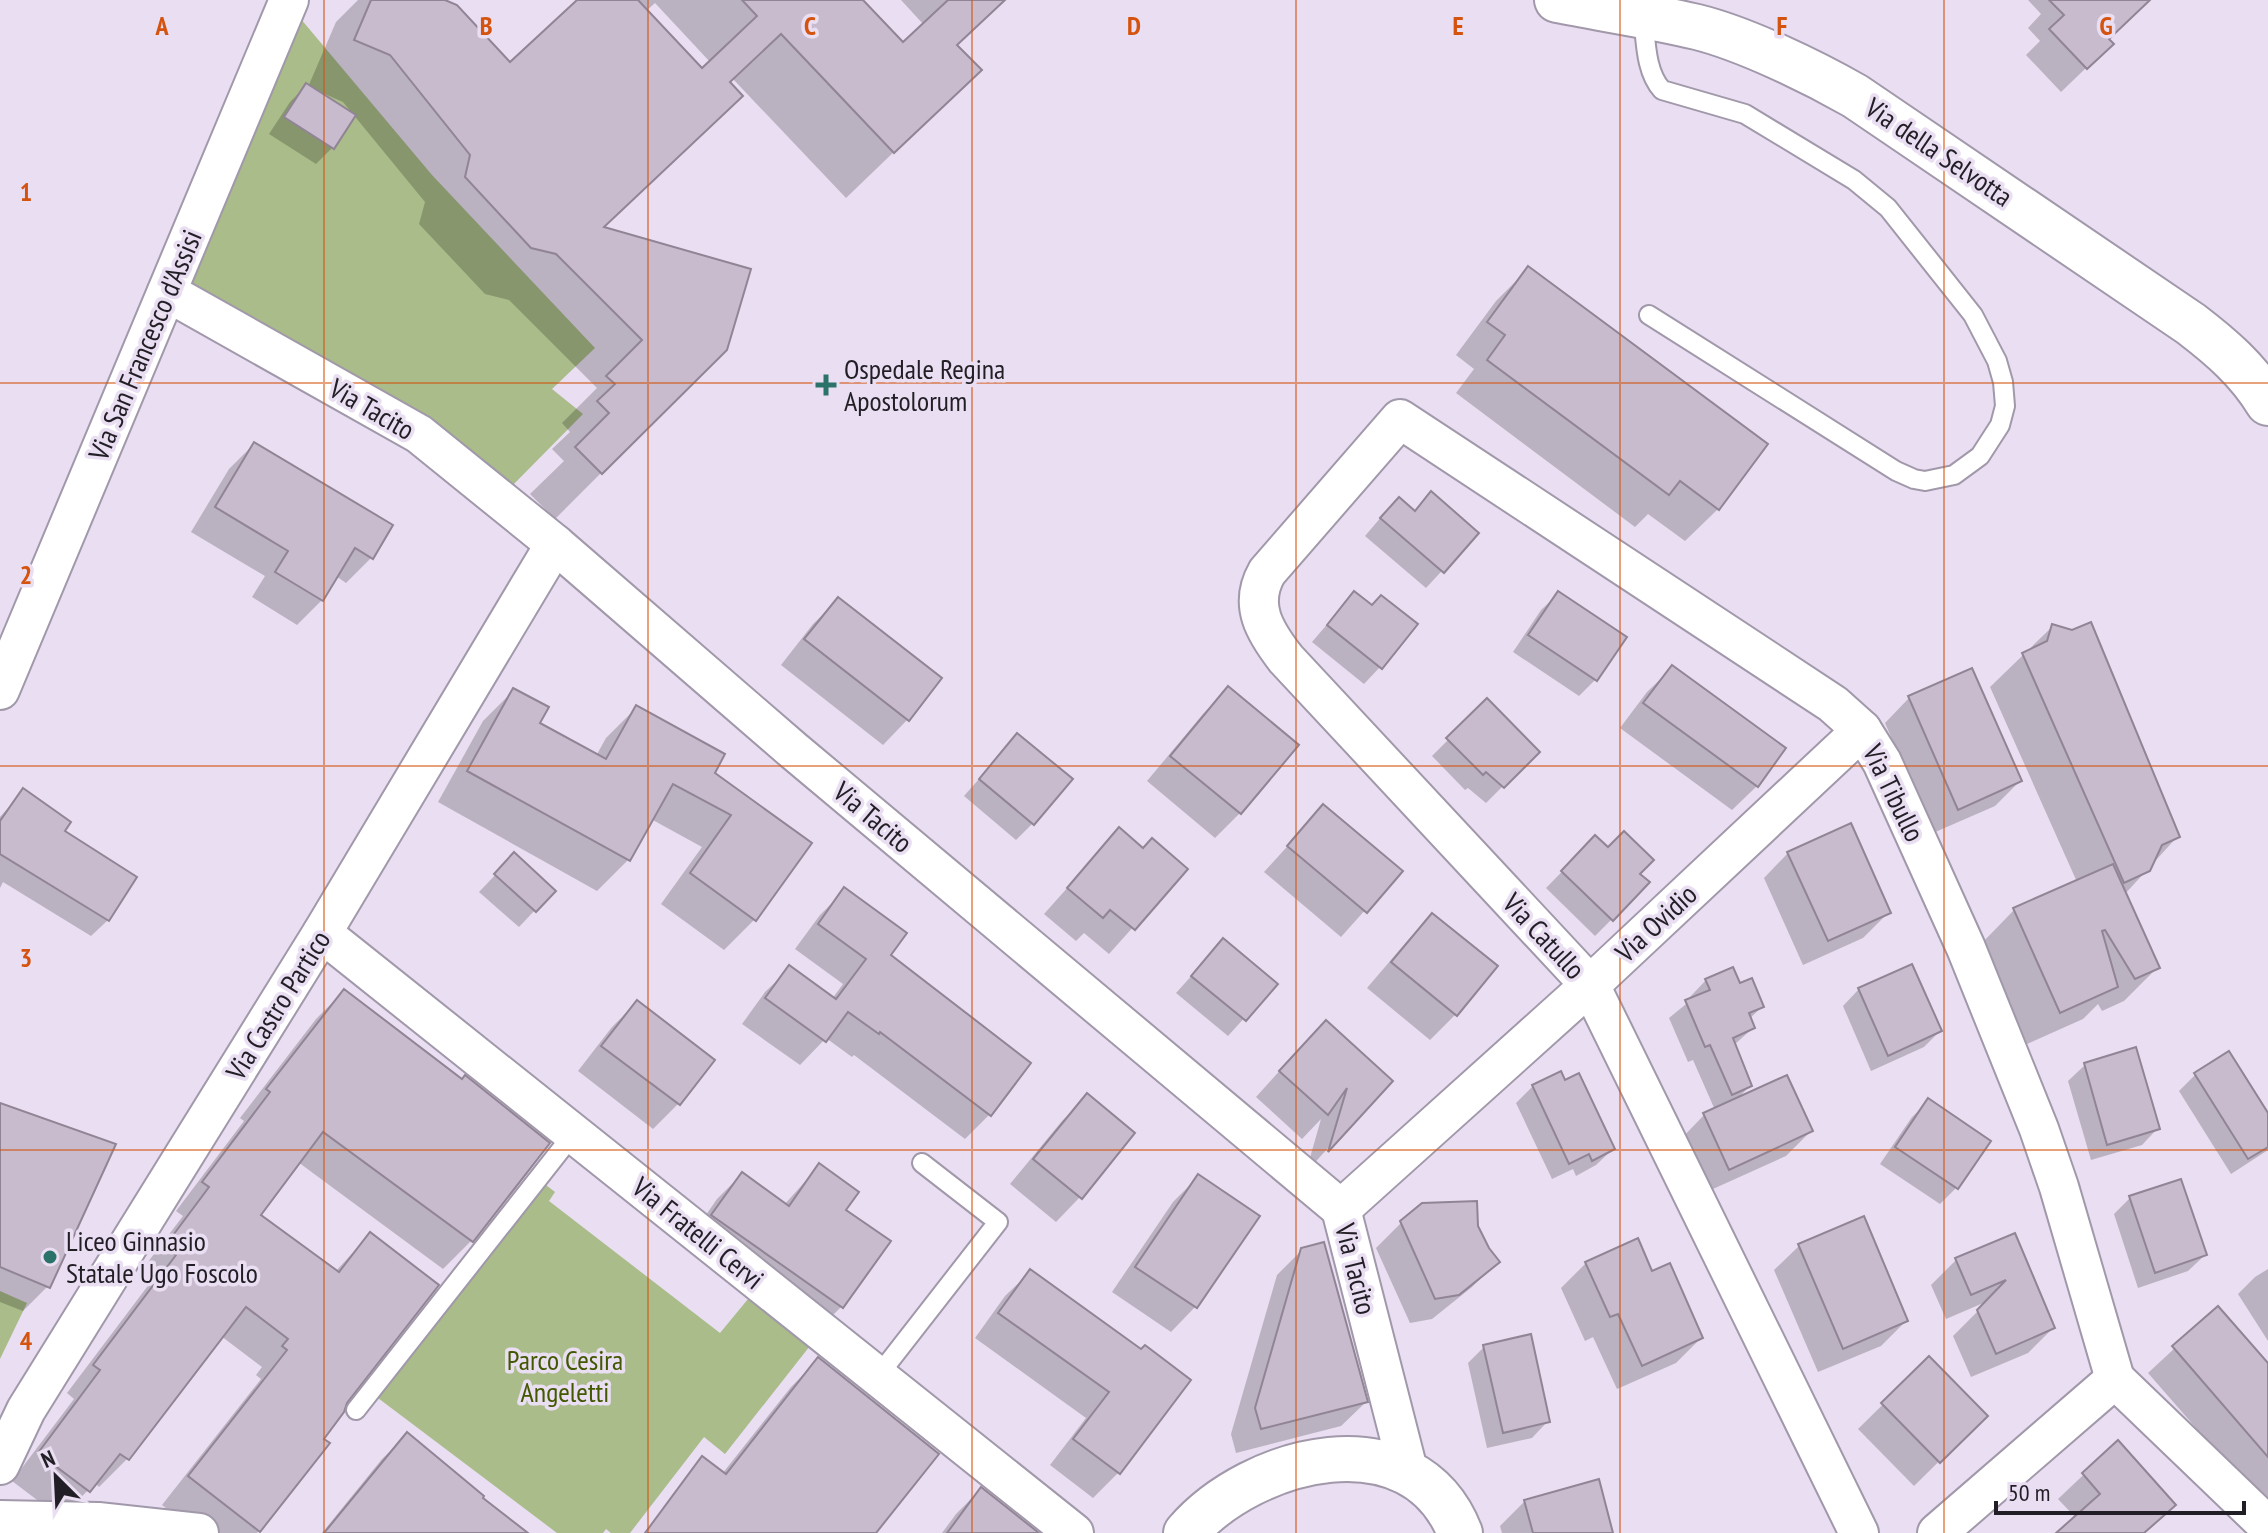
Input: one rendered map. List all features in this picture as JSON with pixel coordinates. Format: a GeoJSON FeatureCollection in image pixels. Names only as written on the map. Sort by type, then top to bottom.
{"type":"FeatureCollection","features":[{"type":"Feature","properties":{"kind":"street","name":"Via San Francesco d'Assisi"},"geometry":{"type":"LineString","coordinates":[[0,690],[289,0]]}},
{"type":"Feature","properties":{"kind":"street","name":"Via della Selvotta"},"geometry":{"type":"LineString","coordinates":[[1557,0],[1699,28],[1831,82],[2191,324],[2233,358],[2268,403]]}},
{"type":"Feature","properties":{"kind":"street","name":"Via Tacito"},"geometry":{"type":"LineString","coordinates":[[167,292],[419,434],[555,544],[793,750],[1341,1209],[1409,1474]]}},
{"type":"Feature","properties":{"kind":"street","name":"Via Tibullo"},"geometry":{"type":"LineString","coordinates":[[1400,419],[1833,704],[1862,730],[1882,762],[1966,948],[2039,1129],[2076,1241],[2115,1379]]}},
{"type":"Feature","properties":{"kind":"street","name":"Via Catullo"},"geometry":{"type":"LineString","coordinates":[[1400,419],[1267,572],[1258,593],[1262,623],[1286,659],[1590,985],[1859,1533]]}},
{"type":"Feature","properties":{"kind":"street","name":"Via Castro Partico"},"geometry":{"type":"LineString","coordinates":[[0,1465],[26,1410],[322,933],[555,544]]}},
{"type":"Feature","properties":{"kind":"street","name":"Via Ovidio"},"geometry":{"type":"LineString","coordinates":[[1341,1209],[1590,985],[1862,730]]}},
{"type":"Feature","properties":{"kind":"street","name":"Via Fratelli Cervi"},"geometry":{"type":"LineString","coordinates":[[322,933],[1074,1533]]}},
{"type":"Feature","properties":{"kind":"street"},"geometry":{"type":"LineString","coordinates":[[1937,1533],[2115,1379],[2268,1526]]}},
{"type":"Feature","properties":{"kind":"street"},"geometry":{"type":"LineString","coordinates":[[1186,1533],[1215,1505],[1257,1479],[1294,1466],[1355,1459],[1409,1474],[1447,1509],[1460,1533]]}},
{"type":"Feature","properties":{"kind":"street"},"geometry":{"type":"LineString","coordinates":[[0,1520],[124,1524],[199,1533]]}},
{"type":"Feature","properties":{"kind":"lane"},"geometry":{"type":"LineString","coordinates":[[1643,16],[1650,68],[1655,83],[1662,90],[1745,114],[1854,180],[1888,208],[1973,315],[1997,361],[2005,406],[2000,425],[1980,456],[1967,467],[1936,480],[1914,479],[1896,471],[1649,315]]}},
{"type":"Feature","properties":{"kind":"lane"},"geometry":{"type":"LineString","coordinates":[[356,1410],[574,1133]]}},
{"type":"Feature","properties":{"kind":"lane"},"geometry":{"type":"LineString","coordinates":[[878,1376],[998,1222],[922,1163]]}},
{"type":"Feature","properties":{"kind":"green space"},"geometry":{"type":"Polygon","coordinates":[[[300,18],[432,175],[595,348],[552,389],[583,414],[509,489],[186,281],[300,18]]]}},
{"type":"Feature","properties":{"kind":"green space","name":"Parco Cesira Angeletti"},"geometry":{"type":"Polygon","coordinates":[[[542,1182],[555,1192],[549,1201],[720,1333],[753,1293],[813,1342],[725,1454],[704,1437],[630,1533],[611,1533],[606,1529],[603,1533],[557,1533],[374,1395],[542,1182]]]}},
{"type":"Feature","properties":{"kind":"green space"},"geometry":{"type":"Polygon","coordinates":[[[0,1291],[27,1303],[0,1359],[0,1291]]]}},
{"type":"Feature","properties":{"kind":"building"},"geometry":{"type":"Polygon","coordinates":[[[371,0],[445,0],[457,5],[510,62],[577,0],[638,0],[702,68],[757,16],[742,0],[863,0],[903,42],[948,0],[1005,0],[957,45],[982,70],[894,153],[781,34],[730,82],[743,96],[604,227],[751,269],[727,350],[602,474],[575,447],[609,413],[597,401],[615,384],[606,376],[642,340],[556,254],[531,248],[465,177],[470,155],[390,55],[354,40],[371,0]]]}},
{"type":"Feature","properties":{"kind":"building"},"geometry":{"type":"Polygon","coordinates":[[[2049,0],[2150,0],[2109,39],[2114,44],[2087,69],[2049,29],[2064,15],[2049,0]]]}},
{"type":"Feature","properties":{"kind":"building"},"geometry":{"type":"Polygon","coordinates":[[[306,83],[356,115],[334,149],[284,117],[306,83]]]}},
{"type":"Feature","properties":{"kind":"building"},"geometry":{"type":"Polygon","coordinates":[[[1528,266],[1768,444],[1719,510],[1680,481],[1669,495],[1487,360],[1505,335],[1487,322],[1528,266]]]}},
{"type":"Feature","properties":{"kind":"building"},"geometry":{"type":"Polygon","coordinates":[[[254,442],[393,525],[373,559],[355,548],[323,601],[275,572],[288,551],[215,507],[254,442]]]}},
{"type":"Feature","properties":{"kind":"building"},"geometry":{"type":"Polygon","coordinates":[[[1431,491],[1479,533],[1444,573],[1380,518],[1399,497],[1415,511],[1431,491]]]}},
{"type":"Feature","properties":{"kind":"building"},"geometry":{"type":"Polygon","coordinates":[[[1354,591],[1372,605],[1381,595],[1418,624],[1382,669],[1327,625],[1354,591]]]}},
{"type":"Feature","properties":{"kind":"building"},"geometry":{"type":"Polygon","coordinates":[[[1558,591],[1627,637],[1597,681],[1528,635],[1558,591]]]}},
{"type":"Feature","properties":{"kind":"building"},"geometry":{"type":"Polygon","coordinates":[[[838,597],[942,678],[909,721],[804,639],[838,597]]]}},
{"type":"Feature","properties":{"kind":"building"},"geometry":{"type":"Polygon","coordinates":[[[2091,622],[2180,837],[2162,845],[2150,871],[2124,883],[2022,653],[2047,641],[2052,624],[2072,630],[2091,622]]]}},
{"type":"Feature","properties":{"kind":"building"},"geometry":{"type":"Polygon","coordinates":[[[1672,665],[1786,748],[1758,787],[1643,703],[1672,665]]]}},
{"type":"Feature","properties":{"kind":"building"},"geometry":{"type":"Polygon","coordinates":[[[1972,668],[2022,781],[1958,810],[1908,696],[1972,668]]]}},
{"type":"Feature","properties":{"kind":"building"},"geometry":{"type":"Polygon","coordinates":[[[1228,686],[1299,745],[1241,814],[1170,756],[1228,686]]]}},
{"type":"Feature","properties":{"kind":"building"},"geometry":{"type":"Polygon","coordinates":[[[513,688],[549,707],[540,723],[606,759],[636,705],[725,754],[715,773],[812,843],[756,921],[690,873],[731,815],[673,784],[630,861],[467,771],[513,688]]]}},
{"type":"Feature","properties":{"kind":"building"},"geometry":{"type":"Polygon","coordinates":[[[1487,698],[1540,752],[1504,788],[1486,772],[1483,775],[1446,738],[1487,698]]]}},
{"type":"Feature","properties":{"kind":"building"},"geometry":{"type":"Polygon","coordinates":[[[1017,733],[1073,779],[1034,825],[979,779],[1017,733]]]}},
{"type":"Feature","properties":{"kind":"building"},"geometry":{"type":"Polygon","coordinates":[[[23,788],[71,822],[65,831],[137,877],[109,921],[0,854],[0,821],[23,788]]]}},
{"type":"Feature","properties":{"kind":"building"},"geometry":{"type":"Polygon","coordinates":[[[1323,804],[1403,871],[1367,913],[1287,846],[1323,804]]]}},
{"type":"Feature","properties":{"kind":"building"},"geometry":{"type":"Polygon","coordinates":[[[1851,823],[1891,913],[1828,941],[1787,852],[1851,823]]]}},
{"type":"Feature","properties":{"kind":"building"},"geometry":{"type":"Polygon","coordinates":[[[1119,827],[1143,848],[1152,838],[1188,869],[1135,930],[1110,910],[1103,918],[1067,888],[1119,827]]]}},
{"type":"Feature","properties":{"kind":"building"},"geometry":{"type":"Polygon","coordinates":[[[1624,831],[1654,860],[1640,874],[1650,882],[1613,921],[1561,871],[1595,835],[1608,847],[1624,831]]]}},
{"type":"Feature","properties":{"kind":"building"},"geometry":{"type":"Polygon","coordinates":[[[514,852],[556,891],[536,912],[494,874],[514,852]]]}},
{"type":"Feature","properties":{"kind":"building"},"geometry":{"type":"Polygon","coordinates":[[[2113,864],[2160,968],[2135,979],[2105,930],[2102,931],[2118,987],[2060,1013],[2013,908],[2113,864]]]}},
{"type":"Feature","properties":{"kind":"building"},"geometry":{"type":"Polygon","coordinates":[[[844,887],[907,933],[891,955],[1031,1063],[991,1116],[880,1032],[848,1012],[826,1042],[765,998],[789,965],[836,999],[866,959],[818,924],[844,887]]]}},
{"type":"Feature","properties":{"kind":"building"},"geometry":{"type":"Polygon","coordinates":[[[1432,913],[1498,966],[1457,1016],[1391,962],[1432,913]]]}},
{"type":"Feature","properties":{"kind":"building"},"geometry":{"type":"Polygon","coordinates":[[[1223,938],[1278,984],[1246,1021],[1191,976],[1223,938]]]}},
{"type":"Feature","properties":{"kind":"building"},"geometry":{"type":"Polygon","coordinates":[[[1912,964],[1942,1031],[1888,1056],[1858,988],[1912,964]]]}},
{"type":"Feature","properties":{"kind":"building"},"geometry":{"type":"Polygon","coordinates":[[[1733,967],[1740,983],[1752,978],[1764,1007],[1749,1013],[1755,1028],[1733,1038],[1752,1086],[1732,1095],[1710,1045],[1705,1047],[1685,1000],[1710,990],[1705,979],[1733,967]]]}},
{"type":"Feature","properties":{"kind":"building"},"geometry":{"type":"Polygon","coordinates":[[[344,989],[462,1079],[465,1075],[550,1143],[473,1242],[323,1132],[261,1215],[339,1272],[370,1232],[439,1285],[347,1403],[324,1439],[330,1443],[260,1532],[188,1476],[287,1350],[282,1346],[288,1339],[246,1307],[129,1460],[120,1454],[90,1492],[38,1453],[100,1370],[93,1365],[176,1255],[165,1246],[209,1187],[202,1182],[270,1092],[266,1089],[344,989]]]}},
{"type":"Feature","properties":{"kind":"building"},"geometry":{"type":"Polygon","coordinates":[[[637,1000],[715,1060],[680,1105],[601,1046],[637,1000]]]}},
{"type":"Feature","properties":{"kind":"building"},"geometry":{"type":"Polygon","coordinates":[[[1326,1020],[1393,1081],[1328,1152],[1347,1088],[1328,1115],[1279,1071],[1326,1020]]]}},
{"type":"Feature","properties":{"kind":"building"},"geometry":{"type":"Polygon","coordinates":[[[2136,1047],[2160,1129],[2107,1145],[2084,1063],[2136,1047]]]}},
{"type":"Feature","properties":{"kind":"building"},"geometry":{"type":"Polygon","coordinates":[[[2229,1051],[2268,1113],[2268,1147],[2248,1159],[2194,1073],[2229,1051]]]}},
{"type":"Feature","properties":{"kind":"building"},"geometry":{"type":"Polygon","coordinates":[[[1561,1071],[1565,1080],[1579,1073],[1615,1149],[1592,1161],[1589,1154],[1569,1164],[1532,1085],[1561,1071]]]}},
{"type":"Feature","properties":{"kind":"building"},"geometry":{"type":"Polygon","coordinates":[[[1787,1075],[1813,1131],[1729,1170],[1703,1113],[1787,1075]]]}},
{"type":"Feature","properties":{"kind":"building"},"geometry":{"type":"Polygon","coordinates":[[[1087,1093],[1135,1133],[1082,1199],[1033,1159],[1087,1093]]]}},
{"type":"Feature","properties":{"kind":"building"},"geometry":{"type":"Polygon","coordinates":[[[1928,1098],[1991,1141],[1958,1189],[1895,1147],[1928,1098]]]}},
{"type":"Feature","properties":{"kind":"building"},"geometry":{"type":"Polygon","coordinates":[[[0,1103],[116,1144],[50,1288],[0,1267],[0,1103]]]}},
{"type":"Feature","properties":{"kind":"building"},"geometry":{"type":"Polygon","coordinates":[[[819,1163],[859,1192],[846,1210],[891,1241],[843,1308],[711,1215],[742,1172],[789,1206],[819,1163]]]}},
{"type":"Feature","properties":{"kind":"building"},"geometry":{"type":"Polygon","coordinates":[[[1198,1174],[1260,1216],[1197,1308],[1135,1267],[1198,1174]]]}},
{"type":"Feature","properties":{"kind":"building"},"geometry":{"type":"Polygon","coordinates":[[[2181,1179],[2207,1255],[2155,1273],[2129,1196],[2181,1179]]]}},
{"type":"Feature","properties":{"kind":"building"},"geometry":{"type":"Polygon","coordinates":[[[1477,1201],[1478,1226],[1500,1262],[1459,1295],[1435,1299],[1400,1221],[1422,1203],[1477,1201]]]}},
{"type":"Feature","properties":{"kind":"building"},"geometry":{"type":"Polygon","coordinates":[[[1864,1216],[1908,1321],[1843,1349],[1798,1244],[1864,1216]]]}},
{"type":"Feature","properties":{"kind":"building"},"geometry":{"type":"Polygon","coordinates":[[[2015,1233],[2055,1328],[1996,1354],[1977,1310],[2006,1280],[1971,1295],[1955,1258],[2015,1233]]]}},
{"type":"Feature","properties":{"kind":"building"},"geometry":{"type":"Polygon","coordinates":[[[1638,1238],[1652,1271],[1670,1263],[1703,1338],[1642,1366],[1618,1314],[1610,1317],[1585,1262],[1638,1238]]]}},
{"type":"Feature","properties":{"kind":"building"},"geometry":{"type":"Polygon","coordinates":[[[1324,1242],[1368,1402],[1261,1429],[1255,1408],[1301,1248],[1324,1242]]]}},
{"type":"Feature","properties":{"kind":"building"},"geometry":{"type":"Polygon","coordinates":[[[1030,1269],[1141,1349],[1145,1345],[1191,1380],[1120,1474],[1073,1439],[1109,1392],[998,1313],[1030,1269]]]}},
{"type":"Feature","properties":{"kind":"building"},"geometry":{"type":"Polygon","coordinates":[[[2218,1306],[2268,1363],[2268,1457],[2172,1346],[2218,1306]]]}},
{"type":"Feature","properties":{"kind":"building"},"geometry":{"type":"Polygon","coordinates":[[[1531,1334],[1550,1422],[1503,1433],[1483,1345],[1531,1334]]]}},
{"type":"Feature","properties":{"kind":"building"},"geometry":{"type":"Polygon","coordinates":[[[1929,1356],[1988,1416],[1940,1463],[1881,1403],[1929,1356]]]}},
{"type":"Feature","properties":{"kind":"building"},"geometry":{"type":"Polygon","coordinates":[[[818,1357],[939,1454],[876,1533],[645,1533],[702,1456],[726,1474],[818,1357]]]}},
{"type":"Feature","properties":{"kind":"building"},"geometry":{"type":"Polygon","coordinates":[[[407,1432],[483,1498],[528,1533],[324,1533],[407,1432]]]}},
{"type":"Feature","properties":{"kind":"building"},"geometry":{"type":"Polygon","coordinates":[[[2118,1440],[2176,1505],[2144,1533],[2056,1533],[2100,1494],[2082,1473],[2118,1440]]]}},
{"type":"Feature","properties":{"kind":"building"},"geometry":{"type":"Polygon","coordinates":[[[1599,1479],[1613,1533],[1533,1533],[1524,1500],[1599,1479]]]}},
{"type":"Feature","properties":{"kind":"building"},"geometry":{"type":"Polygon","coordinates":[[[981,1487],[1039,1533],[947,1533],[981,1487]]]}},
{"type":"Feature","properties":{"kind":"place","name":"Ospedale Regina Apostolorum"},"geometry":{"type":"Point","coordinates":[826,385]}},
{"type":"Feature","properties":{"kind":"place","name":"Liceo Ginnasio Statale Ugo Foscolo"},"geometry":{"type":"Point","coordinates":[50,1257]}}]}
